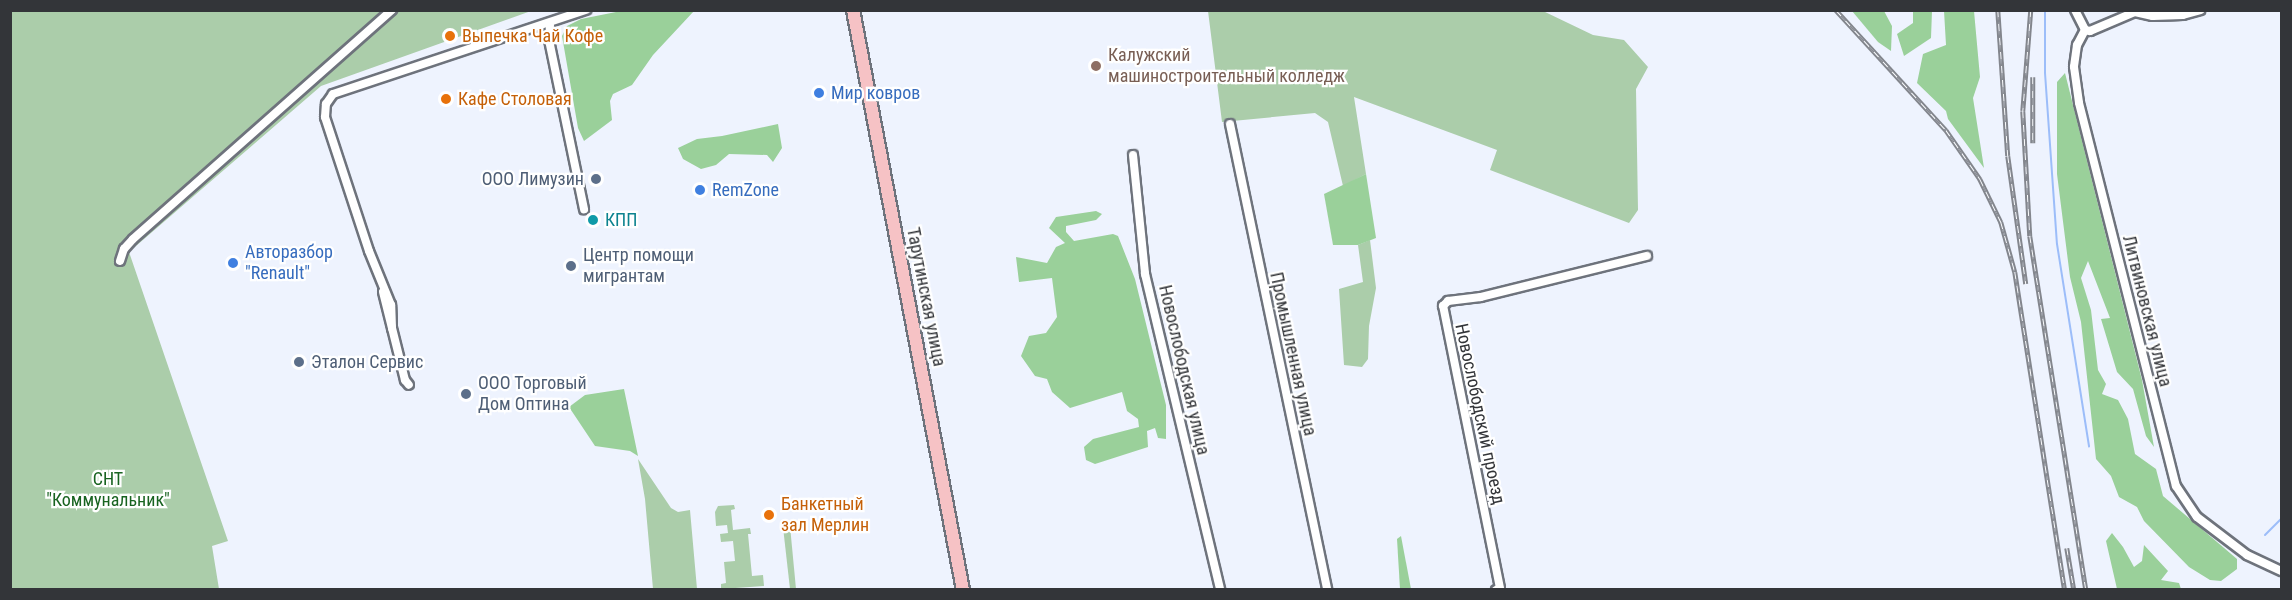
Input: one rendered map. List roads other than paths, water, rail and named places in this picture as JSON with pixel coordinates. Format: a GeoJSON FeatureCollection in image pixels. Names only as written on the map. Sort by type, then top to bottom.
{"type":"FeatureCollection","features":[{"type":"Feature","properties":{"kind":"main road","name":"Тарутинская улица"},"geometry":{"type":"LineString","coordinates":[[853,10],[963,590]]}},
{"type":"Feature","properties":{"kind":"street"},"geometry":{"type":"LineString","coordinates":[[120,261],[124,249],[133,239],[392,10]]}},
{"type":"Feature","properties":{"kind":"street"},"geometry":{"type":"LineString","coordinates":[[409,385],[405,380],[392,328],[391,305],[369,250],[326,117],[326,104],[333,94],[344,90],[454,52],[550,25],[586,10]]}},
{"type":"Feature","properties":{"kind":"street"},"geometry":{"type":"LineString","coordinates":[[2075,10],[2085,30],[2090,32],[2135,12],[2153,16],[2183,15],[2200,10]]}},
{"type":"Feature","properties":{"kind":"street"},"geometry":{"type":"LineString","coordinates":[[550,25],[549,40],[584,209]]}},
{"type":"Feature","properties":{"kind":"street","name":"Литвиновская улица"},"geometry":{"type":"LineString","coordinates":[[2085,30],[2077,45],[2074,67],[2079,103],[2176,486],[2198,517],[2247,555],[2275,571],[2282,571]]}},
{"type":"Feature","properties":{"kind":"street","name":"Промышленная улица"},"geometry":{"type":"LineString","coordinates":[[1230,124],[1327,590]]}},
{"type":"Feature","properties":{"kind":"street","name":"Новослободская улица"},"geometry":{"type":"LineString","coordinates":[[1133,155],[1145,274],[1220,590]]}},
{"type":"Feature","properties":{"kind":"street","name":"Новослободский проезд"},"geometry":{"type":"LineString","coordinates":[[1496,590],[1500,588],[1443,306],[1448,301],[1481,297],[1647,256]]}},
{"type":"Feature","properties":{"kind":"waterway"},"geometry":{"type":"LineString","coordinates":[[2045,10],[2045,73],[2057,244],[2089,446]]}},
{"type":"Feature","properties":{"kind":"waterway"},"geometry":{"type":"LineString","coordinates":[[2265,535],[2282,518]]}},
{"type":"Feature","properties":{"kind":"railway"},"geometry":{"type":"LineString","coordinates":[[1836,10],[1946,130],[1980,179],[2001,222],[2015,272],[2065,590]]}},
{"type":"Feature","properties":{"kind":"railway"},"geometry":{"type":"LineString","coordinates":[[1998,10],[2008,156],[2026,284]]}},
{"type":"Feature","properties":{"kind":"railway"},"geometry":{"type":"LineString","coordinates":[[2031,10],[2023,111],[2030,236],[2086,590]]}},
{"type":"Feature","properties":{"kind":"railway"},"geometry":{"type":"LineString","coordinates":[[2033,77],[2033,143]]}},
{"type":"Feature","properties":{"kind":"railway"},"geometry":{"type":"LineString","coordinates":[[2067,548],[2074,590]]}},
{"type":"Feature","properties":{"kind":"place","name":"Выпечка Чай Кофе"},"geometry":{"type":"Point","coordinates":[450,36]}},
{"type":"Feature","properties":{"kind":"place","name":"Калужский машиностроительный колледж"},"geometry":{"type":"Point","coordinates":[1096,66]}},
{"type":"Feature","properties":{"kind":"place","name":"Мир ковров"},"geometry":{"type":"Point","coordinates":[819,93]}},
{"type":"Feature","properties":{"kind":"place","name":"Кафе Столовая"},"geometry":{"type":"Point","coordinates":[446,99]}},
{"type":"Feature","properties":{"kind":"place","name":"ООО Лимузин"},"geometry":{"type":"Point","coordinates":[596,179]}},
{"type":"Feature","properties":{"kind":"place","name":"RemZone"},"geometry":{"type":"Point","coordinates":[700,190]}},
{"type":"Feature","properties":{"kind":"place","name":"КПП"},"geometry":{"type":"Point","coordinates":[593,220]}},
{"type":"Feature","properties":{"kind":"place","name":"Авторазбор \"Renault\""},"geometry":{"type":"Point","coordinates":[233,263]}},
{"type":"Feature","properties":{"kind":"place","name":"Центр помощи мигрантам"},"geometry":{"type":"Point","coordinates":[571,266]}},
{"type":"Feature","properties":{"kind":"place","name":"Эталон Сервис"},"geometry":{"type":"Point","coordinates":[299,362]}},
{"type":"Feature","properties":{"kind":"place","name":"ООО Торговый Дом Оптина"},"geometry":{"type":"Point","coordinates":[466,394]}},
{"type":"Feature","properties":{"kind":"place","name":"Банкетный зал Мерлин"},"geometry":{"type":"Point","coordinates":[769,515]}},
{"type":"Feature","properties":{"kind":"park label","name":"СНТ \"Коммунальник\""},"geometry":{"type":"Point","coordinates":[108,490]}}]}
